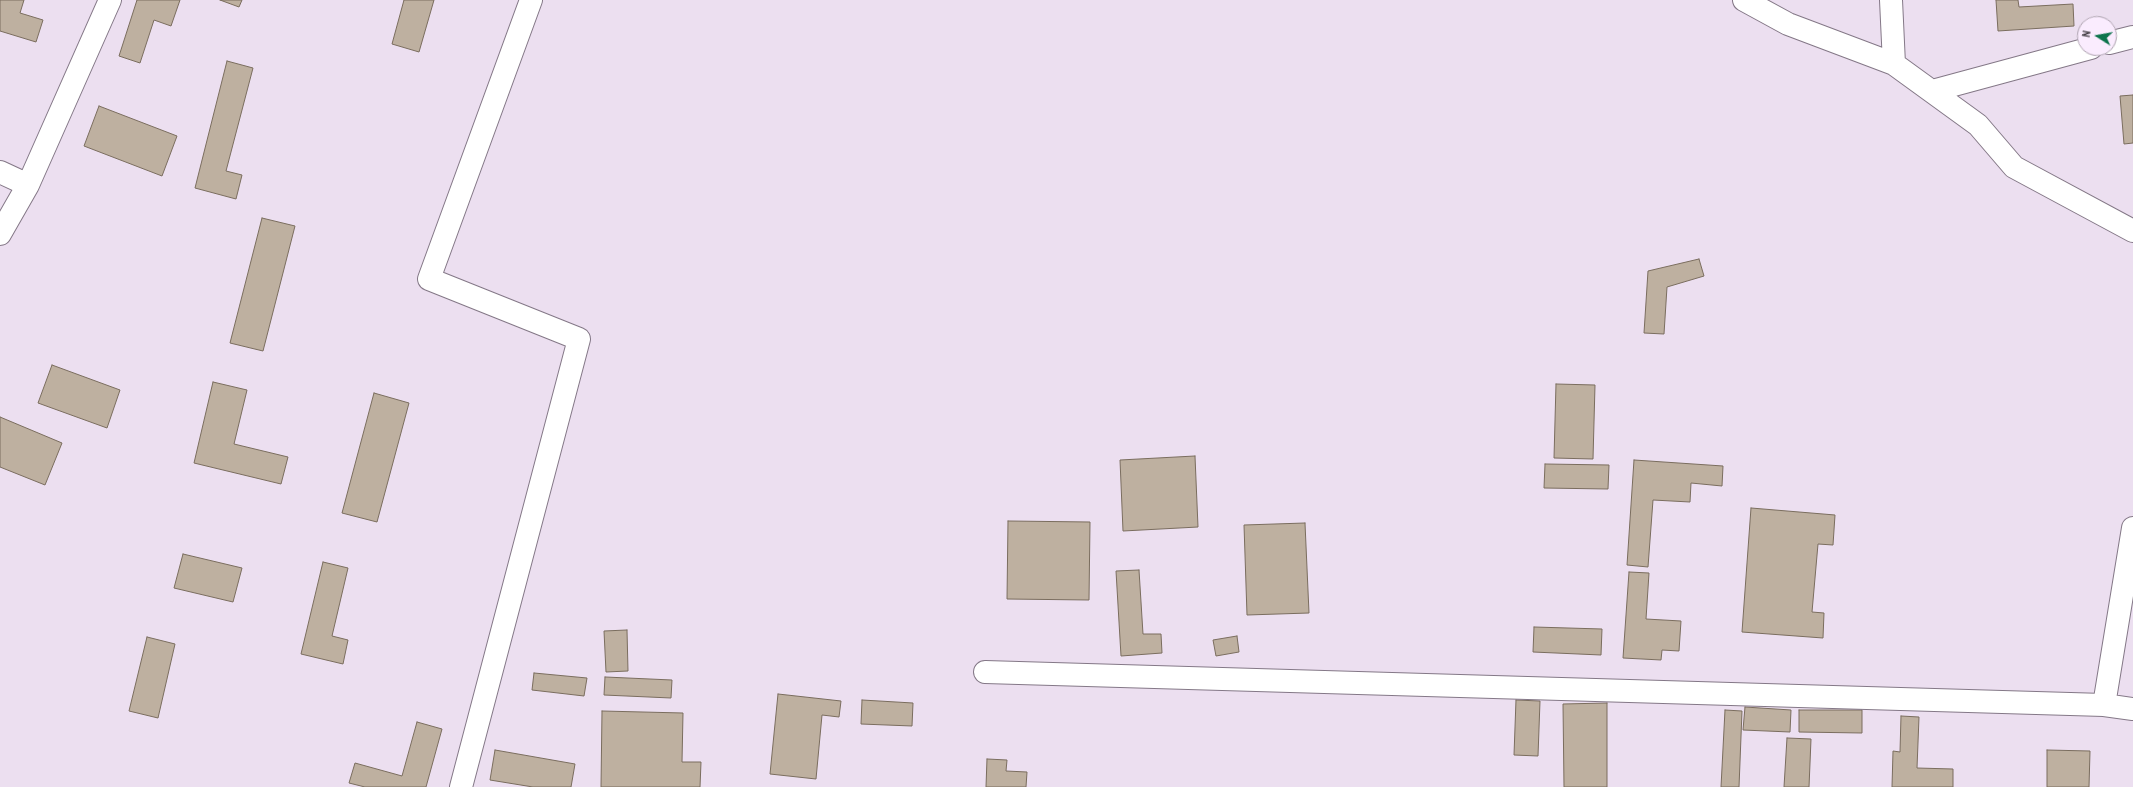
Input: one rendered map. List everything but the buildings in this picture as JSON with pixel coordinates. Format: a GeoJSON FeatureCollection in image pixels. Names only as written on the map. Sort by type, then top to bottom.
{"type":"FeatureCollection","features":[{"type":"Feature","properties":{"kind":"street"},"geometry":{"type":"LineString","coordinates":[[0,234],[28,185],[110,0]]}},
{"type":"Feature","properties":{"kind":"street"},"geometry":{"type":"LineString","coordinates":[[461,787],[579,339],[429,279],[531,0]]}},
{"type":"Feature","properties":{"kind":"street"},"geometry":{"type":"LineString","coordinates":[[1744,0],[1788,24],[1894,64],[1978,124],[2014,167],[2133,231]]}},
{"type":"Feature","properties":{"kind":"street"},"geometry":{"type":"LineString","coordinates":[[1891,0],[1894,64]]}},
{"type":"Feature","properties":{"kind":"street"},"geometry":{"type":"LineString","coordinates":[[2117,41],[2133,36]]}},
{"type":"Feature","properties":{"kind":"street"},"geometry":{"type":"LineString","coordinates":[[1932,91],[2077,52]]}},
{"type":"Feature","properties":{"kind":"street"},"geometry":{"type":"LineString","coordinates":[[0,172],[28,185]]}},
{"type":"Feature","properties":{"kind":"street"},"geometry":{"type":"LineString","coordinates":[[2104,705],[2133,528]]}},
{"type":"Feature","properties":{"kind":"street"},"geometry":{"type":"LineString","coordinates":[[985,672],[2104,705],[2133,709]]}}]}
